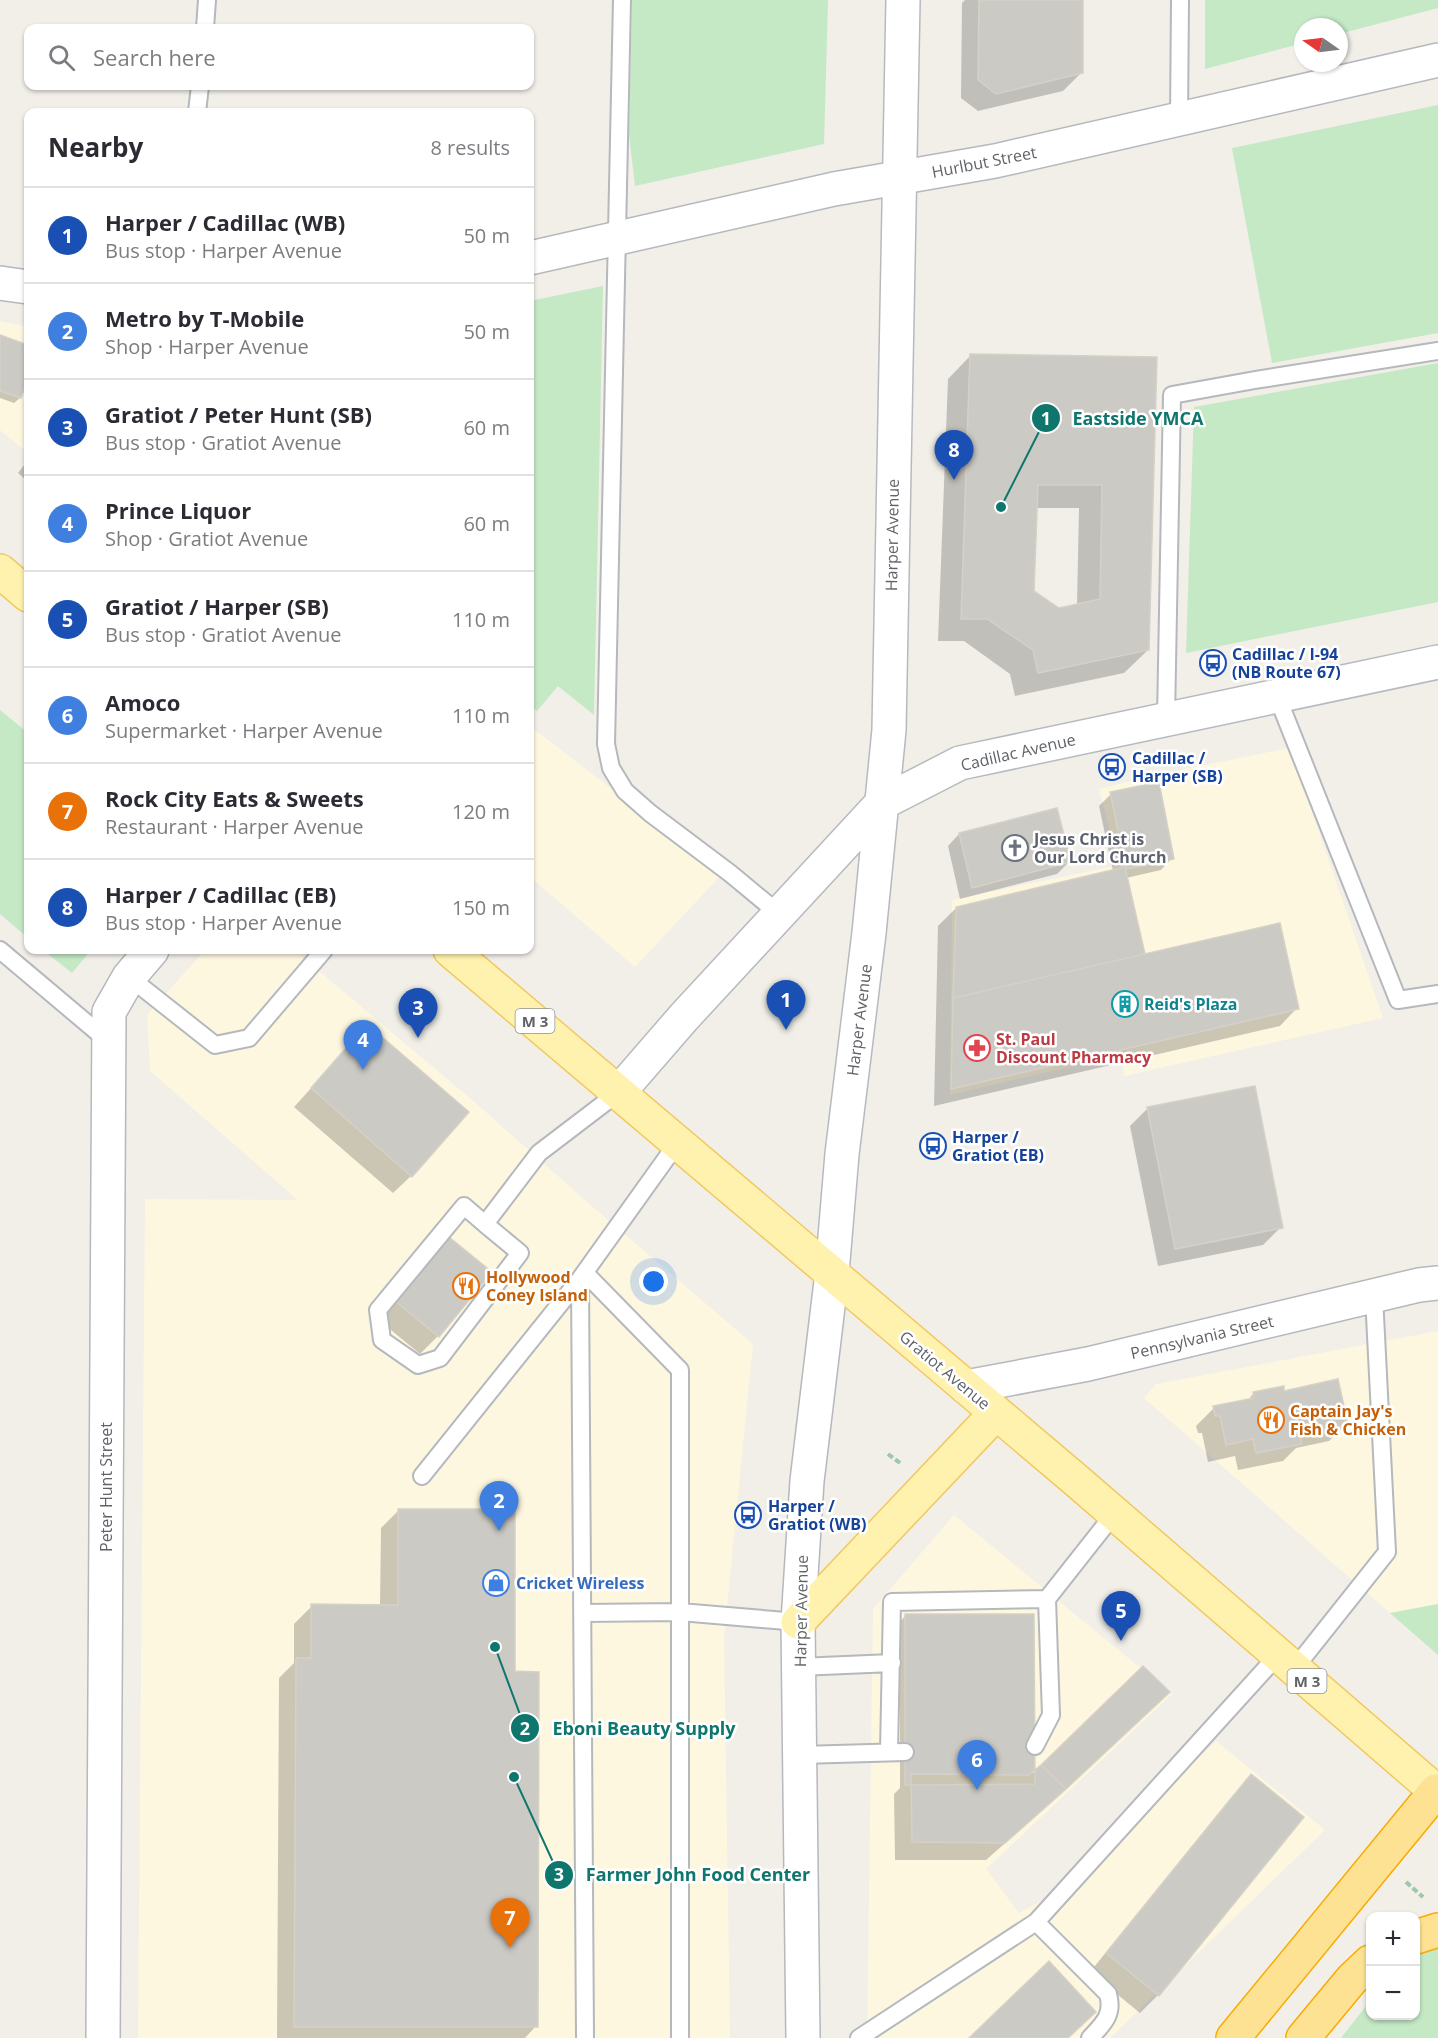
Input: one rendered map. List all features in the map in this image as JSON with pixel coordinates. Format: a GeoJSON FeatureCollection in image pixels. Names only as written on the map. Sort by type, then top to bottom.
{"type":"FeatureCollection","features":[{"type":"Feature","properties":{"kind":"highway"},"geometry":{"type":"LineString","coordinates":[[1233,2038],[1437,1792]]}},
{"type":"Feature","properties":{"kind":"highway"},"geometry":{"type":"LineString","coordinates":[[1420,1936],[1438,1930]]}},
{"type":"Feature","properties":{"kind":"highway"},"geometry":{"type":"LineString","coordinates":[[1303,2038],[1352,1979],[1367,1966]]}},
{"type":"Feature","properties":{"kind":"main road"},"geometry":{"type":"LineString","coordinates":[[0,571],[24,592]]}},
{"type":"Feature","properties":{"kind":"main road","name":"Gratiot Avenue"},"geometry":{"type":"LineString","coordinates":[[455,954],[966,1387],[1437,1792]]}},
{"type":"Feature","properties":{"kind":"main road"},"geometry":{"type":"LineString","coordinates":[[798,1622],[996,1413]]}},
{"type":"Feature","properties":{"kind":"street","name":"Harper Avenue"},"geometry":{"type":"LineString","coordinates":[[803,2038],[798,1622],[807,1481],[832,1273],[842,1154],[869,933],[889,730],[903,0]]}},
{"type":"Feature","properties":{"kind":"street","name":"Hurlbut Street"},"geometry":{"type":"LineString","coordinates":[[534,257],[834,189],[995,161],[1438,60]]}},
{"type":"Feature","properties":{"kind":"street"},"geometry":{"type":"LineString","coordinates":[[0,283],[24,286]]}},
{"type":"Feature","properties":{"kind":"street","name":"Cadillac Avenue"},"geometry":{"type":"LineString","coordinates":[[619,1092],[778,913],[882,803],[960,763],[1438,662]]}},
{"type":"Feature","properties":{"kind":"street","name":"Peter Hunt Street"},"geometry":{"type":"LineString","coordinates":[[103,2038],[110,1012],[129,977],[149,954]]}},
{"type":"Feature","properties":{"kind":"street","name":"Pennsylvania Street"},"geometry":{"type":"LineString","coordinates":[[966,1387],[1088,1364],[1419,1285],[1438,1283]]}},
{"type":"Feature","properties":{"kind":"lane"},"geometry":{"type":"LineString","coordinates":[[205,24],[207,0]]}},
{"type":"Feature","properties":{"kind":"lane"},"geometry":{"type":"LineString","coordinates":[[622,0],[606,744],[611,768],[626,791],[650,813],[731,873],[778,913]]}},
{"type":"Feature","properties":{"kind":"lane"},"geometry":{"type":"LineString","coordinates":[[1179,119],[1180,0]]}},
{"type":"Feature","properties":{"kind":"lane"},"geometry":{"type":"LineString","coordinates":[[197,108],[200,90]]}},
{"type":"Feature","properties":{"kind":"lane"},"geometry":{"type":"LineString","coordinates":[[1166,719],[1172,395],[1438,351]]}},
{"type":"Feature","properties":{"kind":"lane"},"geometry":{"type":"LineString","coordinates":[[1277,696],[1398,1000],[1438,994]]}},
{"type":"Feature","properties":{"kind":"lane"},"geometry":{"type":"LineString","coordinates":[[0,950],[109,1041]]}},
{"type":"Feature","properties":{"kind":"lane"},"geometry":{"type":"LineString","coordinates":[[129,977],[215,1045],[249,1038],[321,954]]}},
{"type":"Feature","properties":{"kind":"lane"},"geometry":{"type":"LineString","coordinates":[[485,1224],[539,1153],[619,1092]]}},
{"type":"Feature","properties":{"kind":"lane"},"geometry":{"type":"LineString","coordinates":[[422,1476],[583,1276],[678,1142]]}},
{"type":"Feature","properties":{"kind":"lane"},"geometry":{"type":"LineString","coordinates":[[464,1206],[485,1224],[520,1253],[440,1358],[418,1365],[382,1340],[378,1310],[464,1206]]}},
{"type":"Feature","properties":{"kind":"lane"},"geometry":{"type":"LineString","coordinates":[[583,1276],[680,1370],[680,2038]]}},
{"type":"Feature","properties":{"kind":"lane"},"geometry":{"type":"LineString","coordinates":[[583,1276],[582,1613],[585,2038]]}},
{"type":"Feature","properties":{"kind":"lane"},"geometry":{"type":"LineString","coordinates":[[859,2038],[1036,1922],[1286,1662],[1387,1552],[1374,1296]]}},
{"type":"Feature","properties":{"kind":"lane"},"geometry":{"type":"LineString","coordinates":[[1035,1746],[1051,1715],[1047,1599],[1114,1514]]}},
{"type":"Feature","properties":{"kind":"lane"},"geometry":{"type":"LineString","coordinates":[[801,1755],[897,1752],[892,1663],[892,1602],[944,1608],[1004,1607],[1047,1599]]}},
{"type":"Feature","properties":{"kind":"lane"},"geometry":{"type":"LineString","coordinates":[[582,1613],[680,1612],[798,1622]]}},
{"type":"Feature","properties":{"kind":"lane"},"geometry":{"type":"LineString","coordinates":[[799,1667],[892,1663]]}},
{"type":"Feature","properties":{"kind":"lane"},"geometry":{"type":"LineString","coordinates":[[1036,1922],[1108,1994],[1111,2005],[1105,2022],[1090,2038]]}},
{"type":"Feature","properties":{"kind":"path"},"geometry":{"type":"LineString","coordinates":[[888,1454],[903,1466]]}},
{"type":"Feature","properties":{"kind":"path"},"geometry":{"type":"LineString","coordinates":[[1398,1876],[1424,1897]]}},
{"type":"Feature","properties":{"kind":"shaded area"},"geometry":{"type":"Polygon","coordinates":[[[0,321],[24,326],[24,450],[0,430],[0,321]]]}},
{"type":"Feature","properties":{"kind":"shaded area"},"geometry":{"type":"Polygon","coordinates":[[[534,729],[722,874],[635,967],[534,880],[534,729]]]}},
{"type":"Feature","properties":{"kind":"shaded area"},"geometry":{"type":"Polygon","coordinates":[[[1290,748],[1383,1018],[1124,1076],[1121,1055],[950,1095],[952,900],[1119,865],[1099,789],[1155,775],[1290,748]]]}},
{"type":"Feature","properties":{"kind":"shaded area"},"geometry":{"type":"Polygon","coordinates":[[[201,954],[299,954],[471,1099],[753,1344],[724,1637],[730,2038],[138,2038],[145,1199],[298,1200],[150,1071],[147,1015],[201,954]]]}},
{"type":"Feature","properties":{"kind":"shaded area"},"geometry":{"type":"Polygon","coordinates":[[[1438,1331],[1438,1604],[1390,1613],[1144,1398],[1156,1384],[1438,1331]]]}},
{"type":"Feature","properties":{"kind":"shaded area"},"geometry":{"type":"Polygon","coordinates":[[[954,1515],[1172,1694],[986,1869],[1019,1913],[1053,1895],[1216,1741],[1325,1830],[1110,2038],[867,2038],[873,1609],[954,1515]]]}},
{"type":"Feature","properties":{"kind":"green space"},"geometry":{"type":"Polygon","coordinates":[[[632,0],[828,0],[824,144],[635,186],[629,134],[632,0]]]}},
{"type":"Feature","properties":{"kind":"green space"},"geometry":{"type":"Polygon","coordinates":[[[1205,0],[1438,0],[1438,8],[1348,32],[1348,18],[1294,18],[1294,45],[1205,69],[1205,0]]]}},
{"type":"Feature","properties":{"kind":"green space"},"geometry":{"type":"Polygon","coordinates":[[[1438,105],[1438,333],[1272,363],[1232,148],[1438,105]]]}},
{"type":"Feature","properties":{"kind":"green space"},"geometry":{"type":"Polygon","coordinates":[[[603,286],[594,715],[558,686],[537,711],[534,708],[534,300],[603,286]]]}},
{"type":"Feature","properties":{"kind":"green space"},"geometry":{"type":"Polygon","coordinates":[[[1438,363],[1438,602],[1186,653],[1194,407],[1438,363]]]}},
{"type":"Feature","properties":{"kind":"green space"},"geometry":{"type":"Polygon","coordinates":[[[0,710],[24,730],[24,935],[0,914],[0,710]]]}},
{"type":"Feature","properties":{"kind":"green space"},"geometry":{"type":"Polygon","coordinates":[[[48,954],[88,954],[72,973],[48,954]]]}},
{"type":"Feature","properties":{"kind":"green space"},"geometry":{"type":"Polygon","coordinates":[[[1438,1604],[1438,1655],[1390,1613],[1438,1604]]]}},
{"type":"Feature","properties":{"kind":"green space"},"geometry":{"type":"Polygon","coordinates":[[[1438,1937],[1438,2038],[1341,2038],[1366,2006],[1366,2020],[1420,2020],[1420,1944],[1438,1937]]]}},
{"type":"Feature","properties":{"kind":"building"},"geometry":{"type":"Polygon","coordinates":[[[979,0],[1083,0],[1083,73],[996,94],[978,80],[979,0]]]}},
{"type":"Feature","properties":{"kind":"building"},"geometry":{"type":"Polygon","coordinates":[[[0,335],[24,344],[24,389],[21,398],[0,391],[0,335]]]}},
{"type":"Feature","properties":{"kind":"building"},"geometry":{"type":"Polygon","coordinates":[[[970,354],[1157,357],[1149,650],[1038,673],[1033,650],[987,619],[961,619],[970,354]],[[1038,485],[1034,591],[1059,608],[1100,599],[1102,485],[1038,485]]]}},
{"type":"Feature","properties":{"kind":"building"},"geometry":{"type":"Polygon","coordinates":[[[1159,782],[1174,859],[1126,869],[1110,792],[1159,782]]]}},
{"type":"Feature","properties":{"kind":"building","name":"Jesus Christ is Our Lord Church"},"geometry":{"type":"Polygon","coordinates":[[[1057,808],[1071,862],[972,888],[959,833],[1057,808]]]}},
{"type":"Feature","properties":{"kind":"building"},"geometry":{"type":"Polygon","coordinates":[[[1125,867],[1145,954],[953,998],[956,907],[1125,867]]]}},
{"type":"Feature","properties":{"kind":"building","name":"Reid's Plaza"},"geometry":{"type":"Polygon","coordinates":[[[1280,923],[1299,1009],[951,1089],[953,998],[1280,923]]]}},
{"type":"Feature","properties":{"kind":"building"},"geometry":{"type":"Polygon","coordinates":[[[367,1024],[469,1112],[412,1177],[311,1088],[367,1024]]]}},
{"type":"Feature","properties":{"kind":"building"},"geometry":{"type":"Polygon","coordinates":[[[1255,1086],[1283,1228],[1175,1249],[1147,1107],[1255,1086]]]}},
{"type":"Feature","properties":{"kind":"building"},"geometry":{"type":"Polygon","coordinates":[[[449,1237],[492,1272],[439,1337],[396,1302],[449,1237]]]}},
{"type":"Feature","properties":{"kind":"building"},"geometry":{"type":"Polygon","coordinates":[[[1338,1379],[1348,1424],[1300,1434],[1302,1444],[1256,1453],[1253,1439],[1226,1445],[1220,1416],[1215,1416],[1213,1406],[1254,1398],[1253,1392],[1284,1386],[1284,1391],[1338,1379]]]}},
{"type":"Feature","properties":{"kind":"building"},"geometry":{"type":"Polygon","coordinates":[[[398,1509],[515,1509],[515,1671],[539,1672],[538,2027],[294,2027],[296,1658],[311,1658],[311,1604],[398,1605],[398,1509]]]}},
{"type":"Feature","properties":{"kind":"building"},"geometry":{"type":"Polygon","coordinates":[[[905,1614],[1034,1614],[1035,1784],[905,1785],[905,1614]]]}},
{"type":"Feature","properties":{"kind":"building"},"geometry":{"type":"Polygon","coordinates":[[[1143,1666],[1170,1692],[1066,1789],[1041,1765],[1143,1666]]]}},
{"type":"Feature","properties":{"kind":"building"},"geometry":{"type":"Polygon","coordinates":[[[1041,1765],[1066,1789],[1005,1843],[912,1842],[911,1774],[1029,1775],[1041,1765]]]}},
{"type":"Feature","properties":{"kind":"building"},"geometry":{"type":"Polygon","coordinates":[[[1251,1774],[1304,1817],[1159,1996],[1106,1953],[1251,1774]]]}},
{"type":"Feature","properties":{"kind":"building"},"geometry":{"type":"Polygon","coordinates":[[[1049,1961],[1096,2012],[1068,2038],[969,2038],[1049,1961]]]}},
{"type":"Feature","properties":{"kind":"place","name":"Harper / Cadillac (EB)"},"geometry":{"type":"Point","coordinates":[954,480]}},
{"type":"Feature","properties":{"kind":"place","name":"Eastside YMCA"},"geometry":{"type":"Point","coordinates":[1001,507]}},
{"type":"Feature","properties":{"kind":"place","name":"Cadillac / I-94 (NB Route 67)"},"geometry":{"type":"Point","coordinates":[1213,663]}},
{"type":"Feature","properties":{"kind":"place","name":"Cadillac / Harper (SB)"},"geometry":{"type":"Point","coordinates":[1112,767]}},
{"type":"Feature","properties":{"kind":"place","name":"Jesus Christ is Our Lord Church"},"geometry":{"type":"Point","coordinates":[1015,848]}},
{"type":"Feature","properties":{"kind":"place","name":"Reid's Plaza"},"geometry":{"type":"Point","coordinates":[1125,1004]}},
{"type":"Feature","properties":{"kind":"place","name":"Harper / Cadillac (WB)"},"geometry":{"type":"Point","coordinates":[786,1030]}},
{"type":"Feature","properties":{"kind":"place","name":"Gratiot / Peter Hunt (SB)"},"geometry":{"type":"Point","coordinates":[418,1038]}},
{"type":"Feature","properties":{"kind":"place","name":"St. Paul Discount Pharmacy"},"geometry":{"type":"Point","coordinates":[977,1048]}},
{"type":"Feature","properties":{"kind":"place","name":"Prince Liquor"},"geometry":{"type":"Point","coordinates":[363,1070]}},
{"type":"Feature","properties":{"kind":"place","name":"Harper / Gratiot (EB)"},"geometry":{"type":"Point","coordinates":[933,1146]}},
{"type":"Feature","properties":{"kind":"place","name":"Hollywood Coney Island"},"geometry":{"type":"Point","coordinates":[466,1286]}},
{"type":"Feature","properties":{"kind":"place","name":"Captain Jay's Fish & Chicken"},"geometry":{"type":"Point","coordinates":[1271,1420]}},
{"type":"Feature","properties":{"kind":"place","name":"Harper / Gratiot (WB)"},"geometry":{"type":"Point","coordinates":[748,1515]}},
{"type":"Feature","properties":{"kind":"place","name":"Metro by T-Mobile"},"geometry":{"type":"Point","coordinates":[499,1531]}},
{"type":"Feature","properties":{"kind":"place","name":"Cricket Wireless"},"geometry":{"type":"Point","coordinates":[496,1583]}},
{"type":"Feature","properties":{"kind":"place","name":"Gratiot / Harper (SB)"},"geometry":{"type":"Point","coordinates":[1121,1641]}},
{"type":"Feature","properties":{"kind":"place","name":"Eboni Beauty Supply"},"geometry":{"type":"Point","coordinates":[495,1647]}},
{"type":"Feature","properties":{"kind":"place","name":"Farmer John Food Center"},"geometry":{"type":"Point","coordinates":[514,1777]}},
{"type":"Feature","properties":{"kind":"place","name":"Amoco"},"geometry":{"type":"Point","coordinates":[977,1790]}},
{"type":"Feature","properties":{"kind":"place","name":"Rock City Eats & Sweets"},"geometry":{"type":"Point","coordinates":[510,1948]}}]}
